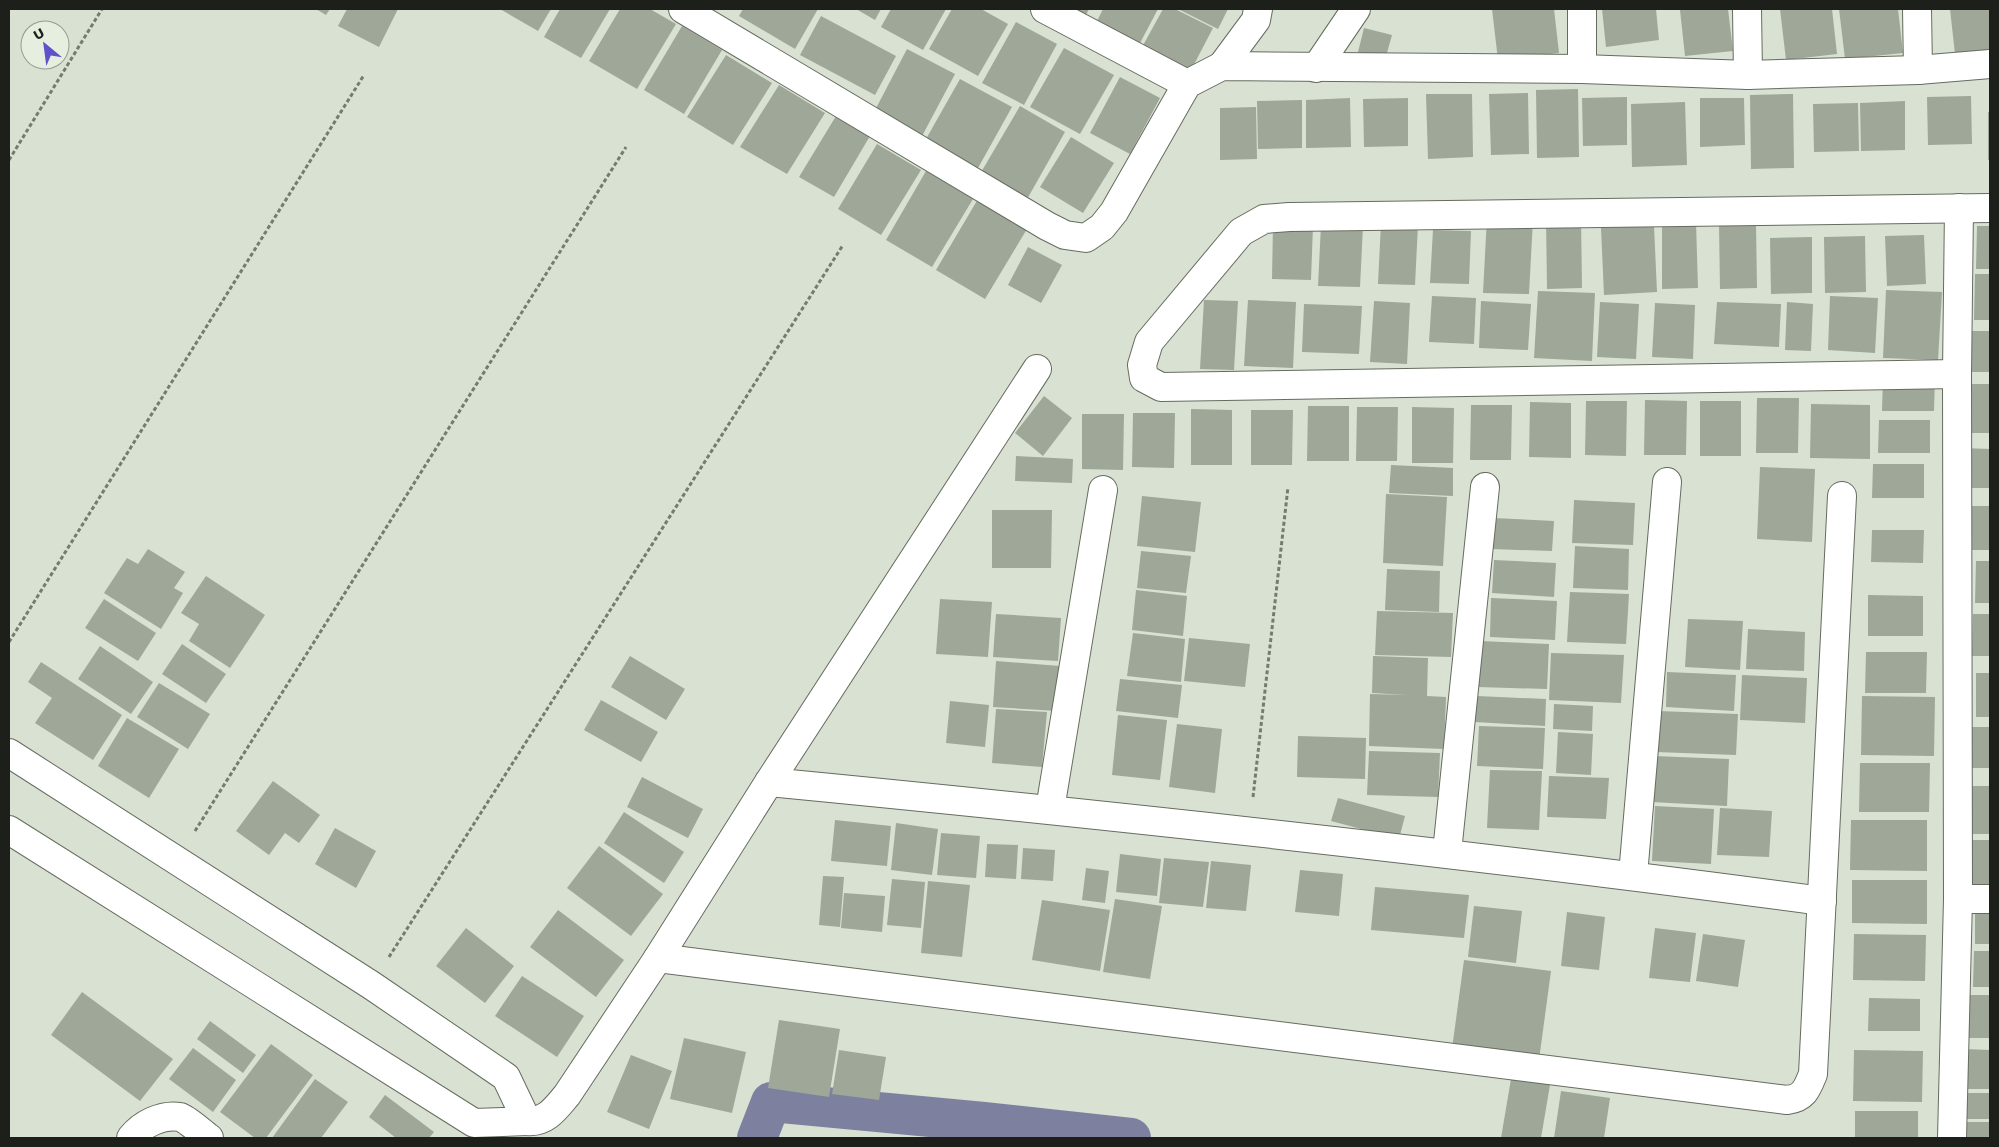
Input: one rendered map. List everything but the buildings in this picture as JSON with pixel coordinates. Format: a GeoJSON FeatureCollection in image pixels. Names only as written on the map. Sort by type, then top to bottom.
{"type":"FeatureCollection","features":[{"type":"Feature","properties":{"kind":"street"},"geometry":{"type":"LineString","coordinates":[[683,9],[1047,226],[1065,235],[1086,238],[1102,227],[1114,212],[1187,84],[1222,66],[1256,20],[1258,9]]}},
{"type":"Feature","properties":{"kind":"street"},"geometry":{"type":"LineString","coordinates":[[1046,9],[1187,84]]}},
{"type":"Feature","properties":{"kind":"street"},"geometry":{"type":"LineString","coordinates":[[1316,68],[1356,9]]}},
{"type":"Feature","properties":{"kind":"street"},"geometry":{"type":"LineString","coordinates":[[1582,9],[1582,69]]}},
{"type":"Feature","properties":{"kind":"street"},"geometry":{"type":"LineString","coordinates":[[1747,9],[1748,75]]}},
{"type":"Feature","properties":{"kind":"street"},"geometry":{"type":"LineString","coordinates":[[1917,9],[1918,70]]}},
{"type":"Feature","properties":{"kind":"street"},"geometry":{"type":"LineString","coordinates":[[1222,66],[1582,69],[1748,75],[1918,70],[1990,64]]}},
{"type":"Feature","properties":{"kind":"street"},"geometry":{"type":"LineString","coordinates":[[1952,1138],[1958,899],[1957,374],[1959,208]]}},
{"type":"Feature","properties":{"kind":"street"},"geometry":{"type":"LineString","coordinates":[[1957,374],[1161,387],[1144,378],[1142,365],[1149,342],[1241,232],[1264,219],[1289,217],[1990,208]]}},
{"type":"Feature","properties":{"kind":"street"},"geometry":{"type":"LineString","coordinates":[[9,830],[474,1123],[535,1122],[542,1120],[554,1111],[567,1095],[658,958],[769,782],[1037,369]]}},
{"type":"Feature","properties":{"kind":"street"},"geometry":{"type":"LineString","coordinates":[[1634,876],[1667,482]]}},
{"type":"Feature","properties":{"kind":"street"},"geometry":{"type":"LineString","coordinates":[[1447,852],[1485,486]]}},
{"type":"Feature","properties":{"kind":"street"},"geometry":{"type":"LineString","coordinates":[[1050,809],[1102,490]]}},
{"type":"Feature","properties":{"kind":"street"},"geometry":{"type":"LineString","coordinates":[[658,958],[1787,1100],[1798,1098],[1806,1092],[1813,1074],[1842,496]]}},
{"type":"Feature","properties":{"kind":"street"},"geometry":{"type":"LineString","coordinates":[[9,753],[371,985],[506,1077],[527,1121]]}},
{"type":"Feature","properties":{"kind":"street"},"geometry":{"type":"LineString","coordinates":[[769,782],[1050,809],[1447,852],[1822,901]]}},
{"type":"Feature","properties":{"kind":"street"},"geometry":{"type":"LineString","coordinates":[[1958,899],[1990,899]]}},
{"type":"Feature","properties":{"kind":"street"},"geometry":{"type":"LineString","coordinates":[[131,1138],[143,1127],[160,1118],[181,1117],[209,1138]]}},
{"type":"Feature","properties":{"kind":"path"},"geometry":{"type":"LineString","coordinates":[[9,160],[102,9]]}},
{"type":"Feature","properties":{"kind":"path"},"geometry":{"type":"LineString","coordinates":[[9,642],[364,75]]}},
{"type":"Feature","properties":{"kind":"path"},"geometry":{"type":"LineString","coordinates":[[176,861],[626,146]]}},
{"type":"Feature","properties":{"kind":"path"},"geometry":{"type":"LineString","coordinates":[[371,985],[843,245]]}},
{"type":"Feature","properties":{"kind":"path"},"geometry":{"type":"LineString","coordinates":[[1249,831],[1288,487]]}},
{"type":"Feature","properties":{"kind":"waterway"},"geometry":{"type":"LineString","coordinates":[[757,1138],[771,1102],[1131,1138]]}}]}
